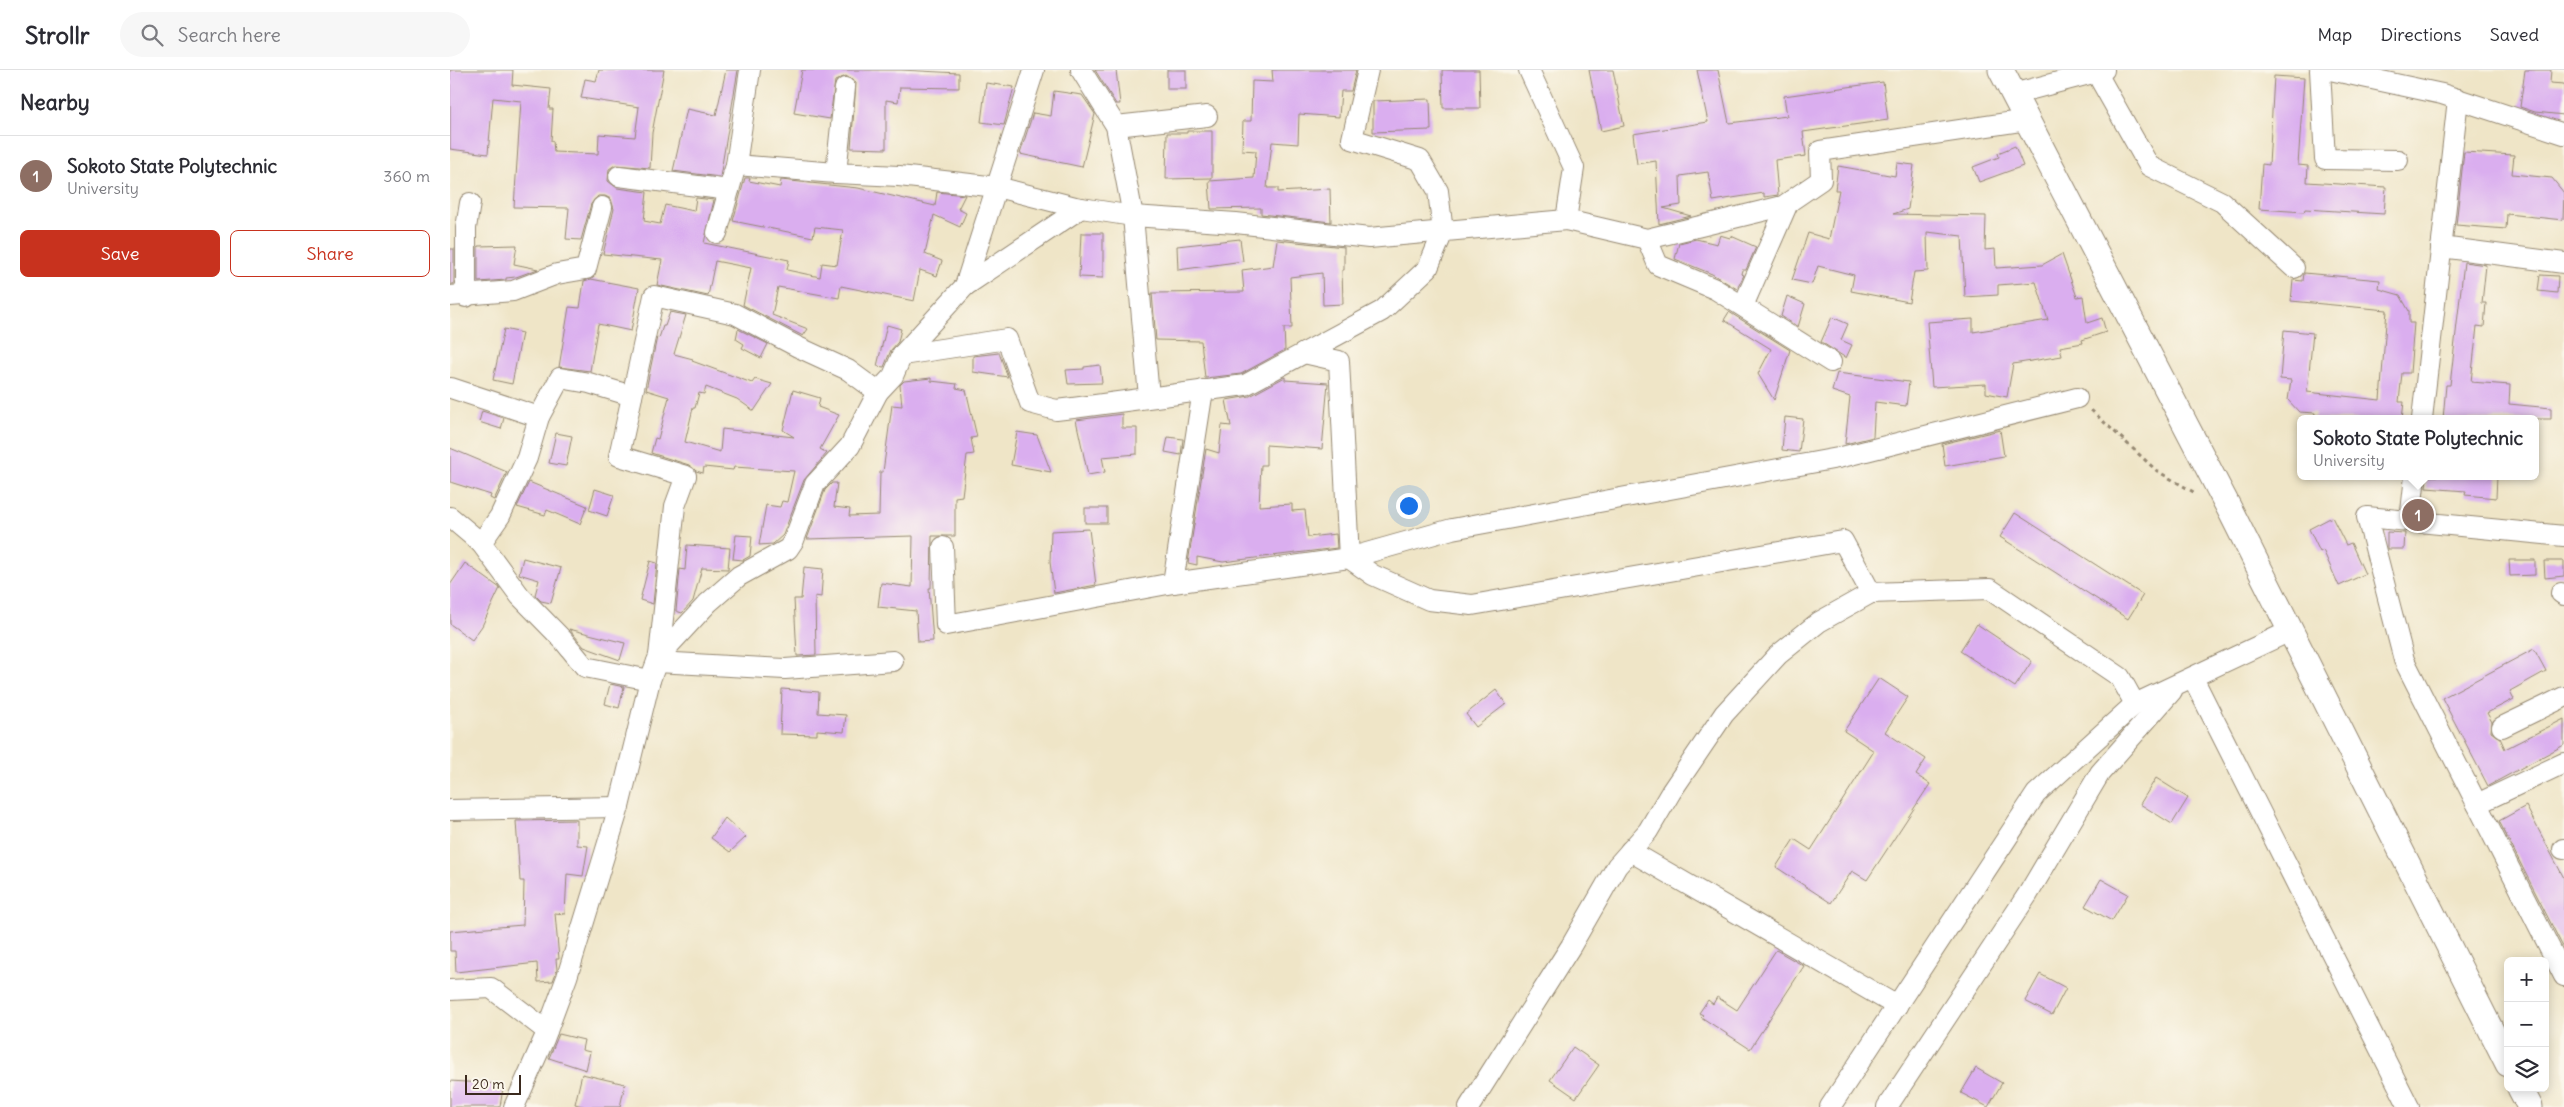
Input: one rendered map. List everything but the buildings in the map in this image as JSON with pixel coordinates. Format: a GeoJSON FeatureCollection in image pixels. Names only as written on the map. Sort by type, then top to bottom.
{"type":"FeatureCollection","features":[{"type":"Feature","properties":{"kind":"street"},"geometry":{"type":"LineString","coordinates":[[717,233],[736,165],[750,70]]}},
{"type":"Feature","properties":{"kind":"street"},"geometry":{"type":"LineString","coordinates":[[965,286],[1034,70]]}},
{"type":"Feature","properties":{"kind":"street"},"geometry":{"type":"LineString","coordinates":[[1081,70],[1116,126],[1134,216],[1149,397]]}},
{"type":"Feature","properties":{"kind":"street"},"geometry":{"type":"LineString","coordinates":[[902,356],[1006,339],[1030,403],[1056,410],[1245,385],[1382,312],[1428,268],[1443,232],[1438,191],[1420,160],[1352,139],[1368,70]]}},
{"type":"Feature","properties":{"kind":"street"},"geometry":{"type":"LineString","coordinates":[[1529,70],[1574,168],[1566,220]]}},
{"type":"Feature","properties":{"kind":"street"},"geometry":{"type":"LineString","coordinates":[[2001,70],[2232,514],[2504,1056]]}},
{"type":"Feature","properties":{"kind":"street"},"geometry":{"type":"LineString","coordinates":[[2320,70],[2325,159],[2398,160]]}},
{"type":"Feature","properties":{"kind":"street"},"geometry":{"type":"LineString","coordinates":[[2330,70],[2458,99],[2564,134]]}},
{"type":"Feature","properties":{"kind":"street"},"geometry":{"type":"LineString","coordinates":[[2013,94],[2100,71],[2149,166],[2222,202],[2294,268]]}},
{"type":"Feature","properties":{"kind":"street"},"geometry":{"type":"LineString","coordinates":[[836,173],[845,88]]}},
{"type":"Feature","properties":{"kind":"street"},"geometry":{"type":"LineString","coordinates":[[2422,415],[2458,99]]}},
{"type":"Feature","properties":{"kind":"street"},"geometry":{"type":"LineString","coordinates":[[1116,126],[1207,116]]}},
{"type":"Feature","properties":{"kind":"street"},"geometry":{"type":"LineString","coordinates":[[736,165],[899,176],[997,187],[1081,208],[1134,216],[1236,224],[1369,238],[1566,220],[1647,239],[1783,206],[1821,180],[1820,151],[2027,120]]}},
{"type":"Feature","properties":{"kind":"street"},"geometry":{"type":"LineString","coordinates":[[619,176],[729,190]]}},
{"type":"Feature","properties":{"kind":"street"},"geometry":{"type":"LineString","coordinates":[[470,203],[458,296],[513,291],[557,274],[586,269],[602,207]]}},
{"type":"Feature","properties":{"kind":"street"},"geometry":{"type":"LineString","coordinates":[[1743,306],[1788,203]]}},
{"type":"Feature","properties":{"kind":"street"},"geometry":{"type":"LineString","coordinates":[[655,666],[708,603],[739,576],[788,549],[794,540],[815,484],[850,446],[878,392],[893,376],[902,356],[965,286],[1081,208]]}},
{"type":"Feature","properties":{"kind":"street"},"geometry":{"type":"LineString","coordinates":[[1647,239],[1658,265],[1716,289],[1831,362]]}},
{"type":"Feature","properties":{"kind":"street"},"geometry":{"type":"LineString","coordinates":[[2441,247],[2564,263]]}},
{"type":"Feature","properties":{"kind":"street"},"geometry":{"type":"LineString","coordinates":[[514,1107],[547,1031],[567,977],[619,807],[655,666],[675,506],[686,476],[619,456],[654,296],[735,314],[848,370],[878,392]]}},
{"type":"Feature","properties":{"kind":"street"},"geometry":{"type":"LineString","coordinates":[[1304,353],[1339,361],[1349,558]]}},
{"type":"Feature","properties":{"kind":"street"},"geometry":{"type":"LineString","coordinates":[[481,543],[500,516],[527,458],[539,417],[560,378],[589,383],[632,396]]}},
{"type":"Feature","properties":{"kind":"street"},"geometry":{"type":"LineString","coordinates":[[451,388],[539,417]]}},
{"type":"Feature","properties":{"kind":"street"},"geometry":{"type":"LineString","coordinates":[[1173,583],[1203,390]]}},
{"type":"Feature","properties":{"kind":"street"},"geometry":{"type":"LineString","coordinates":[[943,547],[946,625],[1173,583],[1349,558],[1452,529],[1838,458],[2077,398]]}},
{"type":"Feature","properties":{"kind":"street"},"geometry":{"type":"LineString","coordinates":[[2410,521],[2415,480]]}},
{"type":"Feature","properties":{"kind":"street"},"geometry":{"type":"LineString","coordinates":[[450,517],[481,543],[520,596],[563,640],[585,667],[655,666],[785,669],[893,661]]}},
{"type":"Feature","properties":{"kind":"street"},"geometry":{"type":"LineString","coordinates":[[2564,536],[2367,517],[2404,660],[2564,976]]}},
{"type":"Feature","properties":{"kind":"street"},"geometry":{"type":"LineString","coordinates":[[1349,558],[1373,575],[1428,600],[1472,605],[1843,541],[1871,594]]}},
{"type":"Feature","properties":{"kind":"street"},"geometry":{"type":"LineString","coordinates":[[1469,1107],[1571,946],[1617,866],[1648,831],[1671,792],[1724,714],[1778,655],[1819,622],[1871,594],[1990,589],[2120,677],[2135,704]]}},
{"type":"Feature","properties":{"kind":"street"},"geometry":{"type":"LineString","coordinates":[[1830,1107],[2036,794],[2135,704],[2290,631]]}},
{"type":"Feature","properties":{"kind":"street"},"geometry":{"type":"LineString","coordinates":[[1887,1107],[2028,894],[2100,773],[2185,682]]}},
{"type":"Feature","properties":{"kind":"street"},"geometry":{"type":"LineString","coordinates":[[2185,682],[2409,1107]]}},
{"type":"Feature","properties":{"kind":"street"},"geometry":{"type":"LineString","coordinates":[[2502,727],[2564,697]]}},
{"type":"Feature","properties":{"kind":"street"},"geometry":{"type":"LineString","coordinates":[[2477,804],[2564,763]]}},
{"type":"Feature","properties":{"kind":"street"},"geometry":{"type":"LineString","coordinates":[[450,810],[619,807]]}},
{"type":"Feature","properties":{"kind":"street"},"geometry":{"type":"LineString","coordinates":[[1630,851],[1897,1006]]}},
{"type":"Feature","properties":{"kind":"street"},"geometry":{"type":"LineString","coordinates":[[450,990],[491,988],[547,1031]]}},
{"type":"Feature","properties":{"kind":"street"},"geometry":{"type":"LineString","coordinates":[[2520,1092],[2524,1107]]}},
{"type":"Feature","properties":{"kind":"street"},"geometry":{"type":"LineString","coordinates":[[2521,1092],[2530,1107]]}},
{"type":"Feature","properties":{"kind":"path"},"geometry":{"type":"LineString","coordinates":[[2077,398],[2157,471],[2199,495]]}},
{"type":"Feature","properties":{"kind":"place","name":"Sokoto State Polytechnic"},"geometry":{"type":"Point","coordinates":[2418,515]}}]}
